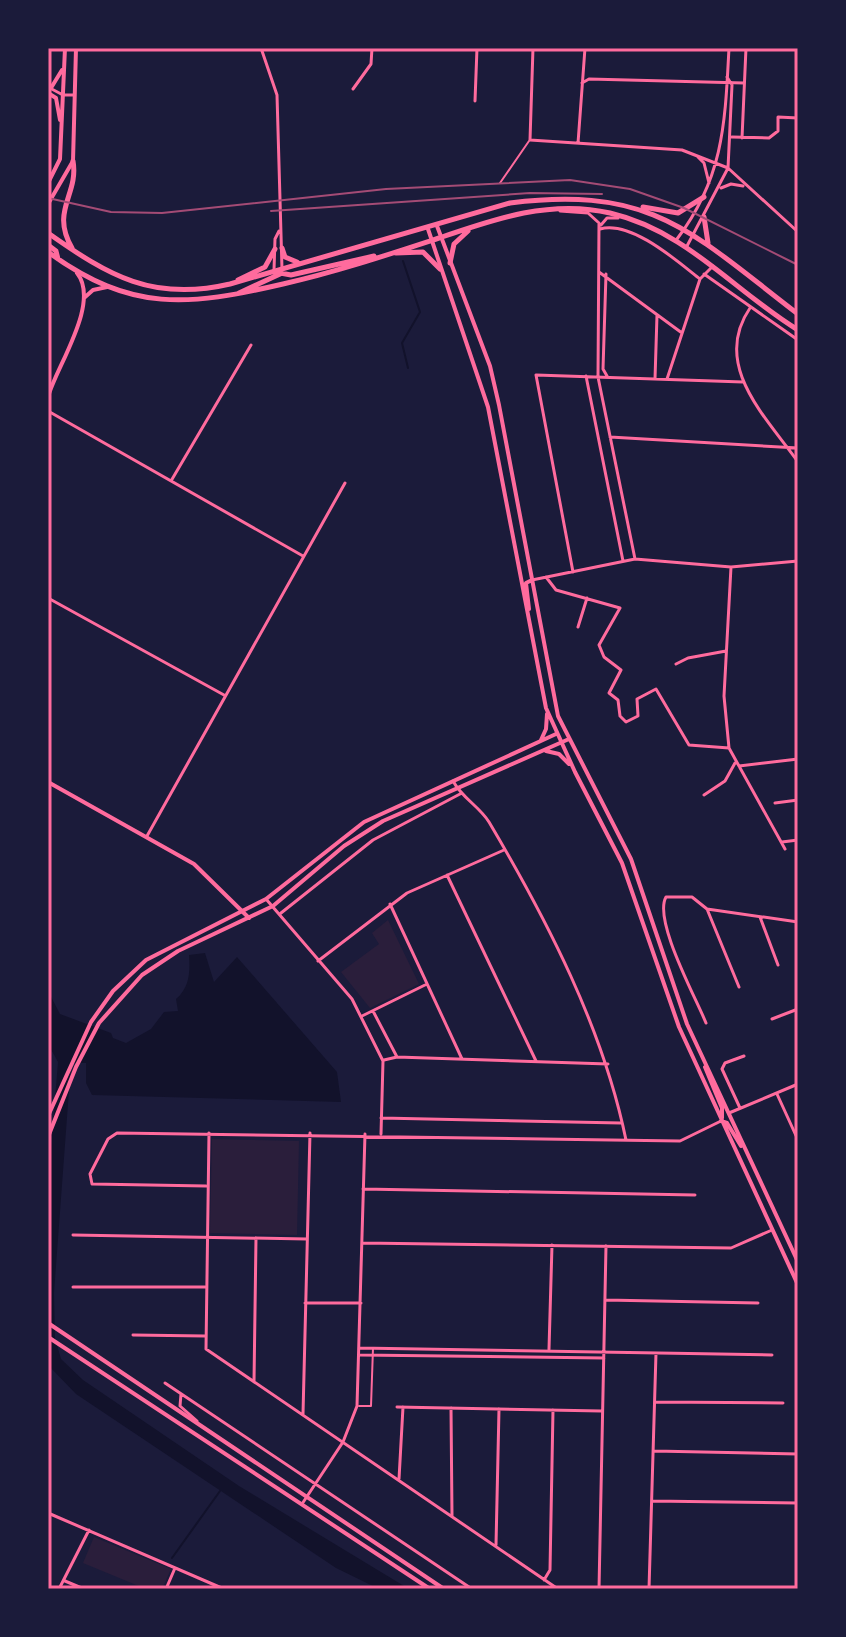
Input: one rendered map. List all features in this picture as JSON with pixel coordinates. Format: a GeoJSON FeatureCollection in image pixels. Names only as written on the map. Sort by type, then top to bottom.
{"type":"FeatureCollection","features":[{"type":"Feature","properties":{"kind":"main road"},"geometry":{"type":"LineString","coordinates":[[48,183],[59,164],[65,48]]}},
{"type":"Feature","properties":{"kind":"main road"},"geometry":{"type":"LineString","coordinates":[[75,252],[67,239],[62,215],[73,180],[76,48]]}},
{"type":"Feature","properties":{"kind":"main road"},"geometry":{"type":"LineString","coordinates":[[62,122],[56,98],[49,89],[65,64]]}},
{"type":"Feature","properties":{"kind":"main road"},"geometry":{"type":"LineString","coordinates":[[48,204],[73,161]]}},
{"type":"Feature","properties":{"kind":"main road"},"geometry":{"type":"LineString","coordinates":[[48,233],[105,272],[143,285],[190,291],[279,271],[428,229],[503,204],[546,199],[605,200],[678,213],[704,197]]}},
{"type":"Feature","properties":{"kind":"main road"},"geometry":{"type":"LineString","coordinates":[[639,207],[694,234],[798,314]]}},
{"type":"Feature","properties":{"kind":"main road"},"geometry":{"type":"LineString","coordinates":[[82,300],[97,288],[165,300],[233,297],[354,266],[475,226],[538,211],[583,209],[633,220],[677,239],[798,330]]}},
{"type":"Feature","properties":{"kind":"main road"},"geometry":{"type":"LineString","coordinates":[[704,217],[710,246]]}},
{"type":"Feature","properties":{"kind":"main road"},"geometry":{"type":"LineString","coordinates":[[437,226],[490,366],[553,700],[564,730],[631,859],[675,990],[722,1108],[721,1121]]}},
{"type":"Feature","properties":{"kind":"main road"},"geometry":{"type":"LineString","coordinates":[[450,263],[456,240],[475,226]]}},
{"type":"Feature","properties":{"kind":"main road"},"geometry":{"type":"LineString","coordinates":[[428,229],[483,385],[546,708],[546,729],[538,743]]}},
{"type":"Feature","properties":{"kind":"main road"},"geometry":{"type":"LineString","coordinates":[[48,245],[56,251],[59,260]]}},
{"type":"Feature","properties":{"kind":"main road"},"geometry":{"type":"LineString","coordinates":[[230,284],[265,267],[279,249],[288,260],[304,263]]}},
{"type":"Feature","properties":{"kind":"main road"},"geometry":{"type":"LineString","coordinates":[[48,252],[77,272],[113,289]]}},
{"type":"Feature","properties":{"kind":"main road"},"geometry":{"type":"LineString","coordinates":[[233,297],[279,271],[291,275],[386,254],[423,252],[440,269]]}},
{"type":"Feature","properties":{"kind":"main road"},"geometry":{"type":"LineString","coordinates":[[48,397],[73,342],[84,286],[77,272]]}},
{"type":"Feature","properties":{"kind":"main road"},"geometry":{"type":"LineString","coordinates":[[529,619],[526,583],[532,580]]}},
{"type":"Feature","properties":{"kind":"main road"},"geometry":{"type":"LineString","coordinates":[[546,708],[560,743],[622,863],[669,1003],[798,1285]]}},
{"type":"Feature","properties":{"kind":"main road"},"geometry":{"type":"LineString","coordinates":[[48,1116],[77,1046],[102,1005],[146,960],[266,899],[364,822],[564,730]]}},
{"type":"Feature","properties":{"kind":"main road"},"geometry":{"type":"LineString","coordinates":[[48,1137],[76,1067],[108,1009],[154,965],[273,906],[369,829],[569,739]]}},
{"type":"Feature","properties":{"kind":"main road"},"geometry":{"type":"LineString","coordinates":[[544,750],[559,754],[575,772]]}},
{"type":"Feature","properties":{"kind":"main road"},"geometry":{"type":"LineString","coordinates":[[48,782],[194,864],[249,918]]}},
{"type":"Feature","properties":{"kind":"main road"},"geometry":{"type":"LineString","coordinates":[[701,1053],[798,1260]]}},
{"type":"Feature","properties":{"kind":"main road"},"geometry":{"type":"LineString","coordinates":[[721,1121],[727,1123],[749,1158]]}},
{"type":"Feature","properties":{"kind":"main road"},"geometry":{"type":"LineString","coordinates":[[48,1323],[444,1589]]}},
{"type":"Feature","properties":{"kind":"main road"},"geometry":{"type":"LineString","coordinates":[[48,1337],[430,1589]]}},
{"type":"Feature","properties":{"kind":"street"},"geometry":{"type":"LineString","coordinates":[[261,48],[277,95],[279,271]]}},
{"type":"Feature","properties":{"kind":"street"},"geometry":{"type":"LineString","coordinates":[[353,89],[371,64],[372,48]]}},
{"type":"Feature","properties":{"kind":"street"},"geometry":{"type":"LineString","coordinates":[[475,101],[477,48]]}},
{"type":"Feature","properties":{"kind":"street"},"geometry":{"type":"LineString","coordinates":[[533,48],[530,140],[692,153],[728,168],[798,232]]}},
{"type":"Feature","properties":{"kind":"street"},"geometry":{"type":"LineString","coordinates":[[578,143],[585,48]]}},
{"type":"Feature","properties":{"kind":"street"},"geometry":{"type":"LineString","coordinates":[[677,239],[704,197],[718,164],[729,48]]}},
{"type":"Feature","properties":{"kind":"street"},"geometry":{"type":"LineString","coordinates":[[742,138],[746,48]]}},
{"type":"Feature","properties":{"kind":"street"},"geometry":{"type":"LineString","coordinates":[[687,246],[728,168],[732,137],[732,85],[727,77]]}},
{"type":"Feature","properties":{"kind":"street"},"geometry":{"type":"LineString","coordinates":[[582,83],[589,79],[725,85],[744,83]]}},
{"type":"Feature","properties":{"kind":"street"},"geometry":{"type":"LineString","coordinates":[[49,89],[63,95],[74,95]]}},
{"type":"Feature","properties":{"kind":"street"},"geometry":{"type":"LineString","coordinates":[[732,137],[769,138],[778,131],[778,117],[798,118]]}},
{"type":"Feature","properties":{"kind":"street"},"geometry":{"type":"LineString","coordinates":[[692,153],[704,163],[709,186]]}},
{"type":"Feature","properties":{"kind":"street"},"geometry":{"type":"LineString","coordinates":[[719,190],[740,184],[750,190]]}},
{"type":"Feature","properties":{"kind":"street"},"geometry":{"type":"LineString","coordinates":[[538,211],[588,213],[595,216],[600,229],[598,377],[635,559]]}},
{"type":"Feature","properties":{"kind":"street"},"geometry":{"type":"LineString","coordinates":[[600,229],[607,218],[633,220]]}},
{"type":"Feature","properties":{"kind":"street"},"geometry":{"type":"LineString","coordinates":[[600,229],[615,227],[649,242],[700,279]]}},
{"type":"Feature","properties":{"kind":"street"},"geometry":{"type":"LineString","coordinates":[[279,249],[279,271]]}},
{"type":"Feature","properties":{"kind":"street"},"geometry":{"type":"LineString","coordinates":[[667,379],[700,279],[714,265]]}},
{"type":"Feature","properties":{"kind":"street"},"geometry":{"type":"LineString","coordinates":[[599,272],[606,274],[682,333]]}},
{"type":"Feature","properties":{"kind":"street"},"geometry":{"type":"LineString","coordinates":[[606,274],[603,369],[609,377]]}},
{"type":"Feature","properties":{"kind":"street"},"geometry":{"type":"LineString","coordinates":[[704,274],[798,340]]}},
{"type":"Feature","properties":{"kind":"street"},"geometry":{"type":"LineString","coordinates":[[750,308],[738,336],[734,356],[743,382],[798,462]]}},
{"type":"Feature","properties":{"kind":"street"},"geometry":{"type":"LineString","coordinates":[[655,379],[657,313]]}},
{"type":"Feature","properties":{"kind":"street"},"geometry":{"type":"LineString","coordinates":[[171,481],[251,345]]}},
{"type":"Feature","properties":{"kind":"street"},"geometry":{"type":"LineString","coordinates":[[573,572],[536,375],[743,382]]}},
{"type":"Feature","properties":{"kind":"street"},"geometry":{"type":"LineString","coordinates":[[586,376],[623,562]]}},
{"type":"Feature","properties":{"kind":"street"},"geometry":{"type":"LineString","coordinates":[[48,411],[303,556]]}},
{"type":"Feature","properties":{"kind":"street"},"geometry":{"type":"LineString","coordinates":[[610,437],[798,448]]}},
{"type":"Feature","properties":{"kind":"street"},"geometry":{"type":"LineString","coordinates":[[147,836],[345,483]]}},
{"type":"Feature","properties":{"kind":"street"},"geometry":{"type":"LineString","coordinates":[[532,580],[635,559],[731,567],[798,561]]}},
{"type":"Feature","properties":{"kind":"street"},"geometry":{"type":"LineString","coordinates":[[731,567],[724,696],[729,748],[785,849]]}},
{"type":"Feature","properties":{"kind":"street"},"geometry":{"type":"LineString","coordinates":[[546,577],[556,590],[620,608],[599,645],[604,657],[621,670],[609,693],[618,700],[620,716],[626,722],[638,716],[637,699],[656,689],[689,745],[729,748]]}},
{"type":"Feature","properties":{"kind":"street"},"geometry":{"type":"LineString","coordinates":[[48,598],[224,695]]}},
{"type":"Feature","properties":{"kind":"street"},"geometry":{"type":"LineString","coordinates":[[578,627],[587,598]]}},
{"type":"Feature","properties":{"kind":"street"},"geometry":{"type":"LineString","coordinates":[[676,664],[690,657],[726,651]]}},
{"type":"Feature","properties":{"kind":"street"},"geometry":{"type":"LineString","coordinates":[[737,764],[798,759]]}},
{"type":"Feature","properties":{"kind":"street"},"geometry":{"type":"LineString","coordinates":[[704,795],[725,781],[737,764]]}},
{"type":"Feature","properties":{"kind":"street"},"geometry":{"type":"LineString","coordinates":[[453,781],[460,794],[486,818],[556,951],[608,1064],[626,1140]]}},
{"type":"Feature","properties":{"kind":"street"},"geometry":{"type":"LineString","coordinates":[[280,914],[373,840],[460,794]]}},
{"type":"Feature","properties":{"kind":"street"},"geometry":{"type":"LineString","coordinates":[[775,803],[798,800]]}},
{"type":"Feature","properties":{"kind":"street"},"geometry":{"type":"LineString","coordinates":[[782,842],[798,840]]}},
{"type":"Feature","properties":{"kind":"street"},"geometry":{"type":"LineString","coordinates":[[318,961],[390,904],[504,850]]}},
{"type":"Feature","properties":{"kind":"street"},"geometry":{"type":"LineString","coordinates":[[447,875],[536,1061]]}},
{"type":"Feature","properties":{"kind":"street"},"geometry":{"type":"LineString","coordinates":[[706,1023],[664,923],[662,904],[666,897],[692,897],[707,909],[739,987]]}},
{"type":"Feature","properties":{"kind":"street"},"geometry":{"type":"LineString","coordinates":[[266,899],[352,999],[383,1061],[381,1134]]}},
{"type":"Feature","properties":{"kind":"street"},"geometry":{"type":"LineString","coordinates":[[390,904],[462,1059]]}},
{"type":"Feature","properties":{"kind":"street"},"geometry":{"type":"LineString","coordinates":[[707,909],[798,922]]}},
{"type":"Feature","properties":{"kind":"street"},"geometry":{"type":"LineString","coordinates":[[760,916],[778,965]]}},
{"type":"Feature","properties":{"kind":"street"},"geometry":{"type":"LineString","coordinates":[[361,1017],[427,984]]}},
{"type":"Feature","properties":{"kind":"street"},"geometry":{"type":"LineString","coordinates":[[772,1019],[798,1009]]}},
{"type":"Feature","properties":{"kind":"street"},"geometry":{"type":"LineString","coordinates":[[373,1011],[397,1057]]}},
{"type":"Feature","properties":{"kind":"street"},"geometry":{"type":"LineString","coordinates":[[740,1108],[722,1069],[725,1063],[744,1056]]}},
{"type":"Feature","properties":{"kind":"street"},"geometry":{"type":"LineString","coordinates":[[383,1061],[397,1057],[608,1064]]}},
{"type":"Feature","properties":{"kind":"street"},"geometry":{"type":"LineString","coordinates":[[729,1113],[798,1084]]}},
{"type":"Feature","properties":{"kind":"street"},"geometry":{"type":"LineString","coordinates":[[777,1094],[798,1140]]}},
{"type":"Feature","properties":{"kind":"street"},"geometry":{"type":"LineString","coordinates":[[381,1118],[622,1123]]}},
{"type":"Feature","properties":{"kind":"street"},"geometry":{"type":"LineString","coordinates":[[206,1186],[92,1184],[90,1174],[108,1139],[117,1133],[381,1134],[680,1141],[721,1121]]}},
{"type":"Feature","properties":{"kind":"street"},"geometry":{"type":"LineString","coordinates":[[209,1133],[205,1237],[206,1349],[558,1589]]}},
{"type":"Feature","properties":{"kind":"street"},"geometry":{"type":"LineString","coordinates":[[303,1415],[310,1133]]}},
{"type":"Feature","properties":{"kind":"street"},"geometry":{"type":"LineString","coordinates":[[302,1504],[343,1442],[357,1406],[365,1134]]}},
{"type":"Feature","properties":{"kind":"street"},"geometry":{"type":"LineString","coordinates":[[363,1189],[695,1195]]}},
{"type":"Feature","properties":{"kind":"street"},"geometry":{"type":"LineString","coordinates":[[362,1243],[731,1248],[772,1230]]}},
{"type":"Feature","properties":{"kind":"street"},"geometry":{"type":"LineString","coordinates":[[73,1235],[307,1239]]}},
{"type":"Feature","properties":{"kind":"street"},"geometry":{"type":"LineString","coordinates":[[254,1383],[256,1238]]}},
{"type":"Feature","properties":{"kind":"street"},"geometry":{"type":"LineString","coordinates":[[549,1349],[552,1245]]}},
{"type":"Feature","properties":{"kind":"street"},"geometry":{"type":"LineString","coordinates":[[599,1589],[606,1246]]}},
{"type":"Feature","properties":{"kind":"street"},"geometry":{"type":"LineString","coordinates":[[73,1287],[205,1287]]}},
{"type":"Feature","properties":{"kind":"street"},"geometry":{"type":"LineString","coordinates":[[605,1300],[758,1303]]}},
{"type":"Feature","properties":{"kind":"street"},"geometry":{"type":"LineString","coordinates":[[305,1303],[361,1303]]}},
{"type":"Feature","properties":{"kind":"street"},"geometry":{"type":"LineString","coordinates":[[133,1335],[205,1336]]}},
{"type":"Feature","properties":{"kind":"street"},"geometry":{"type":"LineString","coordinates":[[359,1348],[772,1355]]}},
{"type":"Feature","properties":{"kind":"street"},"geometry":{"type":"LineString","coordinates":[[649,1589],[656,1351]]}},
{"type":"Feature","properties":{"kind":"street"},"geometry":{"type":"LineString","coordinates":[[359,1355],[604,1358]]}},
{"type":"Feature","properties":{"kind":"street"},"geometry":{"type":"LineString","coordinates":[[165,1383],[472,1589]]}},
{"type":"Feature","properties":{"kind":"street"},"geometry":{"type":"LineString","coordinates":[[181,1394],[180,1406],[202,1427]]}},
{"type":"Feature","properties":{"kind":"street"},"geometry":{"type":"LineString","coordinates":[[655,1402],[783,1403]]}},
{"type":"Feature","properties":{"kind":"street"},"geometry":{"type":"LineString","coordinates":[[397,1407],[603,1411]]}},
{"type":"Feature","properties":{"kind":"street"},"geometry":{"type":"LineString","coordinates":[[398,1480],[403,1407]]}},
{"type":"Feature","properties":{"kind":"street"},"geometry":{"type":"LineString","coordinates":[[451,1408],[452,1517]]}},
{"type":"Feature","properties":{"kind":"street"},"geometry":{"type":"LineString","coordinates":[[496,1547],[499,1409]]}},
{"type":"Feature","properties":{"kind":"street"},"geometry":{"type":"LineString","coordinates":[[544,1580],[550,1570],[553,1410]]}},
{"type":"Feature","properties":{"kind":"street"},"geometry":{"type":"LineString","coordinates":[[653,1451],[798,1454]]}},
{"type":"Feature","properties":{"kind":"street"},"geometry":{"type":"LineString","coordinates":[[652,1501],[798,1503]]}},
{"type":"Feature","properties":{"kind":"street"},"geometry":{"type":"LineString","coordinates":[[48,1513],[221,1588]]}},
{"type":"Feature","properties":{"kind":"street"},"geometry":{"type":"LineString","coordinates":[[59,1589],[89,1530]]}},
{"type":"Feature","properties":{"kind":"street"},"geometry":{"type":"LineString","coordinates":[[166,1589],[175,1568]]}},
{"type":"Feature","properties":{"kind":"street"},"geometry":{"type":"LineString","coordinates":[[63,1580],[84,1589]]}},
{"type":"Feature","properties":{"kind":"lane"},"geometry":{"type":"LineString","coordinates":[[500,183],[530,140]]}},
{"type":"Feature","properties":{"kind":"lane"},"geometry":{"type":"LineString","coordinates":[[357,1406],[371,1406],[373,1348]]}},
{"type":"Feature","properties":{"kind":"shaded area"},"geometry":{"type":"Polygon","coordinates":[[[388,920],[419,984],[370,1008],[341,972],[379,944],[372,933],[388,920]]]}},
{"type":"Feature","properties":{"kind":"shaded area"},"geometry":{"type":"Polygon","coordinates":[[[205,953],[214,982],[237,957],[337,1072],[341,1102],[92,1095],[86,1083],[86,1063],[71,1063],[54,1293],[55,1338],[61,1359],[83,1380],[239,1486],[409,1589],[379,1589],[336,1568],[76,1394],[48,1365],[48,1185],[58,1062],[48,1044],[48,991],[60,1014],[111,1033],[113,1038],[126,1043],[151,1029],[164,1012],[178,1011],[176,999],[187,984],[189,955],[205,953]]]}},
{"type":"Feature","properties":{"kind":"shaded area"},"geometry":{"type":"Polygon","coordinates":[[[212,1139],[299,1141],[297,1235],[210,1233],[212,1139]]]}},
{"type":"Feature","properties":{"kind":"shaded area"},"geometry":{"type":"Polygon","coordinates":[[[94,1537],[171,1569],[162,1589],[146,1589],[83,1563],[94,1537]]]}},
{"type":"Feature","properties":{"kind":"waterway"},"geometry":{"type":"LineString","coordinates":[[403,261],[420,312],[402,343],[408,368]]}},
{"type":"Feature","properties":{"kind":"waterway"},"geometry":{"type":"LineString","coordinates":[[172,1558],[220,1491]]}},
{"type":"Feature","properties":{"kind":"railway"},"geometry":{"type":"LineString","coordinates":[[48,198],[111,212],[162,213],[386,189],[570,180],[630,189],[684,208],[798,265]]}},
{"type":"Feature","properties":{"kind":"railway"},"geometry":{"type":"LineString","coordinates":[[271,211],[530,193],[602,194]]}}]}
